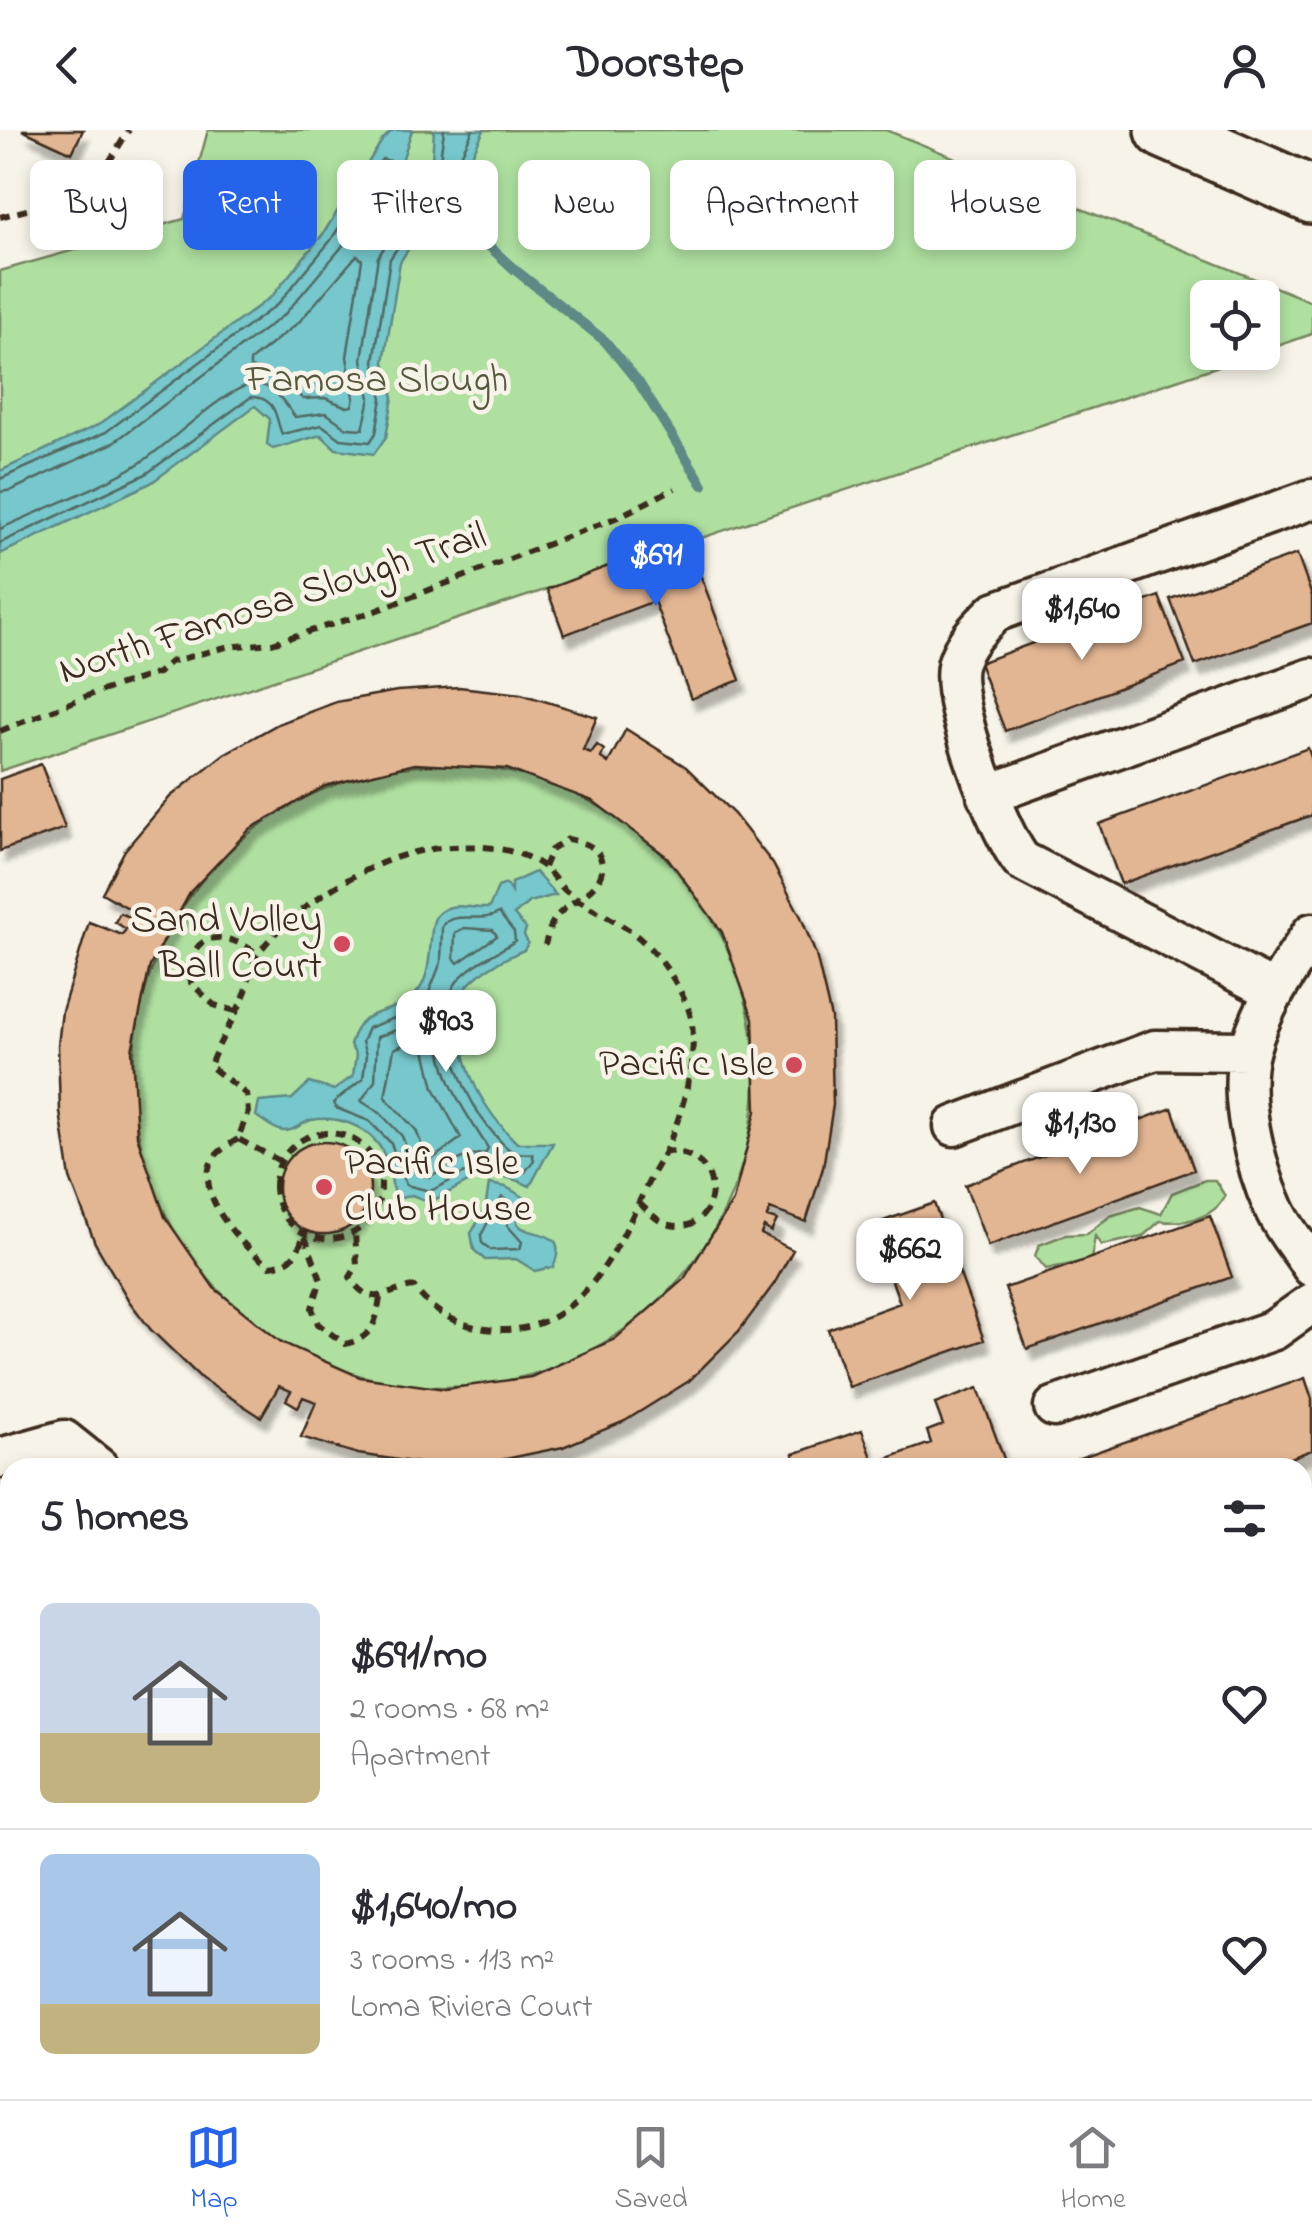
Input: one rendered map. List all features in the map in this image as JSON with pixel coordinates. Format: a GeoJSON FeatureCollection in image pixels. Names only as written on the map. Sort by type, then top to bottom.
{"type":"FeatureCollection","features":[{"type":"Feature","properties":{"kind":"highway"},"geometry":{"type":"LineString","coordinates":[[1164,130],[1312,195]]}},
{"type":"Feature","properties":{"kind":"street"},"geometry":{"type":"LineString","coordinates":[[1274,991],[1022,861],[1010,846],[987,795],[957,694],[956,666],[968,639],[994,612],[1312,499]]}},
{"type":"Feature","properties":{"kind":"street"},"geometry":{"type":"LineString","coordinates":[[987,795],[1312,678]]}},
{"type":"Feature","properties":{"kind":"street"},"geometry":{"type":"LineString","coordinates":[[1312,933],[1274,991],[1249,1051],[1247,1100],[1256,1156],[1275,1210],[1312,1266]]}},
{"type":"Feature","properties":{"kind":"street"},"geometry":{"type":"LineString","coordinates":[[954,1126],[1155,1050],[1249,1051]]}},
{"type":"Feature","properties":{"kind":"street"},"geometry":{"type":"LineString","coordinates":[[1054,1407],[1274,1330],[1312,1304]]}},
{"type":"Feature","properties":{"kind":"street"},"geometry":{"type":"LineString","coordinates":[[0,1458],[64,1440],[86,1458]]}},
{"type":"Feature","properties":{"kind":"path"},"geometry":{"type":"LineString","coordinates":[[0,217],[75,197],[99,178],[129,130]]}},
{"type":"Feature","properties":{"kind":"path","name":"North Famosa Slough Trail"},"geometry":{"type":"LineString","coordinates":[[0,731],[95,693],[158,674],[170,662],[226,647],[272,642],[375,611],[618,517],[675,488]]}},
{"type":"Feature","properties":{"kind":"path"},"geometry":{"type":"LineString","coordinates":[[544,868],[551,850],[568,840],[592,847],[600,855],[600,878],[557,915],[545,945]]}},
{"type":"Feature","properties":{"kind":"path"},"geometry":{"type":"LineString","coordinates":[[304,1234],[296,1256],[284,1264],[270,1266],[230,1228],[210,1194],[208,1180],[214,1158],[238,1138],[248,1112],[246,1094],[210,1066],[246,990],[252,964],[278,932],[304,909],[400,855],[427,850],[518,853],[544,868],[569,894],[654,950],[690,1010],[693,1048],[680,1111],[665,1151],[620,1244],[590,1286],[574,1303],[540,1323],[504,1330],[464,1324],[441,1316],[414,1287],[380,1298],[365,1294],[350,1277],[356,1266],[355,1232]]}},
{"type":"Feature","properties":{"kind":"path"},"geometry":{"type":"LineString","coordinates":[[236,1010],[214,1004],[191,983],[194,956],[202,944],[215,937],[230,938],[259,955]]}},
{"type":"Feature","properties":{"kind":"path"},"geometry":{"type":"LineString","coordinates":[[323,1132],[357,1141],[371,1154],[382,1188],[369,1221],[355,1232],[331,1240],[304,1234],[284,1217],[276,1199],[274,1180],[290,1147],[323,1132]]}},
{"type":"Feature","properties":{"kind":"path"},"geometry":{"type":"LineString","coordinates":[[238,1138],[280,1161]]}},
{"type":"Feature","properties":{"kind":"path"},"geometry":{"type":"LineString","coordinates":[[639,1203],[666,1224],[684,1225],[700,1218],[710,1207],[712,1182],[695,1157],[665,1151]]}},
{"type":"Feature","properties":{"kind":"path"},"geometry":{"type":"LineString","coordinates":[[304,1234],[321,1280],[312,1308],[318,1324],[344,1344],[362,1340],[372,1328],[380,1298]]}},
{"type":"Feature","properties":{"kind":"green space","name":"Famosa Slough"},"geometry":{"type":"Polygon","coordinates":[[[208,130],[886,130],[960,160],[914,160],[914,250],[1076,250],[1076,207],[1258,280],[1190,280],[1190,370],[1207,370],[0,771],[0,271],[74,250],[163,250],[163,225],[183,219],[183,250],[317,250],[317,160],[200,160],[208,130]]]}},
{"type":"Feature","properties":{"kind":"green space","name":"Famosa Slough"},"geometry":{"type":"Polygon","coordinates":[[[1280,289],[1312,302],[1312,334],[1280,345],[1280,289]]]}},
{"type":"Feature","properties":{"kind":"green space"},"geometry":{"type":"Polygon","coordinates":[[[444,765],[505,771],[563,788],[617,817],[664,856],[703,903],[732,957],[749,1015],[755,1076],[749,1137],[732,1195],[703,1249],[664,1296],[617,1335],[563,1364],[505,1381],[444,1387],[383,1381],[325,1364],[271,1335],[224,1296],[185,1249],[156,1195],[139,1137],[133,1076],[139,1015],[156,957],[185,903],[224,856],[271,817],[325,788],[383,771],[444,765]]]}},
{"type":"Feature","properties":{"kind":"green space"},"geometry":{"type":"Polygon","coordinates":[[[1215,1180],[1225,1196],[1205,1215],[1179,1222],[1160,1221],[1142,1237],[1101,1245],[1095,1236],[1091,1260],[1046,1269],[1035,1256],[1039,1245],[1065,1235],[1087,1234],[1110,1216],[1140,1207],[1161,1214],[1172,1193],[1215,1180]]]}},
{"type":"Feature","properties":{"kind":"water"},"geometry":{"type":"Polygon","coordinates":[[[393,130],[412,130],[402,160],[370,160],[393,130]]]}},
{"type":"Feature","properties":{"kind":"water"},"geometry":{"type":"Polygon","coordinates":[[[434,130],[484,130],[470,160],[432,160],[434,130]]]}},
{"type":"Feature","properties":{"kind":"water"},"geometry":{"type":"Polygon","coordinates":[[[337,212],[337,250],[408,250],[400,262],[384,362],[393,397],[386,437],[374,454],[336,449],[321,435],[273,449],[267,445],[270,419],[255,406],[151,483],[0,554],[0,471],[100,424],[272,296],[310,250],[317,250],[317,241],[337,212]]]}},
{"type":"Feature","properties":{"kind":"water"},"geometry":{"type":"Polygon","coordinates":[[[535,872],[556,895],[529,902],[514,915],[526,929],[528,943],[524,950],[492,966],[470,983],[459,1012],[471,1076],[495,1118],[517,1143],[553,1143],[530,1186],[514,1179],[488,1176],[429,1202],[412,1195],[394,1200],[384,1154],[362,1130],[341,1121],[322,1119],[283,1131],[256,1116],[259,1102],[292,1099],[309,1083],[334,1090],[353,1076],[356,1055],[350,1045],[355,1031],[362,1021],[400,1005],[419,990],[437,915],[455,906],[489,908],[498,887],[506,884],[511,892],[511,883],[535,872]]]}},
{"type":"Feature","properties":{"kind":"water"},"geometry":{"type":"Polygon","coordinates":[[[489,1184],[506,1187],[525,1198],[517,1214],[518,1224],[554,1241],[558,1250],[553,1267],[535,1271],[516,1259],[485,1260],[474,1250],[471,1233],[485,1210],[489,1184]]]}},
{"type":"Feature","properties":{"kind":"building"},"geometry":{"type":"Polygon","coordinates":[[[22,130],[83,130],[72,153],[22,130]]]}},
{"type":"Feature","properties":{"kind":"building"},"geometry":{"type":"Polygon","coordinates":[[[686,537],[740,680],[691,699],[654,601],[564,635],[547,589],[686,537]]]}},
{"type":"Feature","properties":{"kind":"building"},"geometry":{"type":"Polygon","coordinates":[[[1297,554],[1312,596],[1312,623],[1195,665],[1170,599],[1297,554]]]}},
{"type":"Feature","properties":{"kind":"building"},"geometry":{"type":"Polygon","coordinates":[[[1159,596],[1185,663],[1005,731],[979,663],[1159,596]]]}},
{"type":"Feature","properties":{"kind":"building","name":"Pacific Isle"},"geometry":{"type":"Polygon","coordinates":[[[459,687],[521,694],[597,717],[583,750],[591,753],[597,745],[604,750],[601,758],[608,763],[626,729],[686,767],[734,814],[773,864],[816,955],[831,1018],[833,1105],[823,1168],[806,1222],[770,1209],[767,1217],[777,1220],[771,1232],[764,1227],[761,1234],[793,1250],[774,1284],[739,1331],[689,1381],[625,1421],[563,1447],[510,1458],[385,1458],[358,1454],[301,1437],[316,1402],[303,1397],[298,1407],[286,1400],[291,1391],[279,1386],[261,1417],[202,1379],[151,1330],[95,1243],[70,1178],[60,1112],[58,1045],[62,1011],[89,922],[122,935],[126,929],[115,922],[120,913],[132,918],[135,912],[102,893],[125,850],[170,797],[224,754],[278,724],[336,702],[397,691],[459,687]],[[414,764],[325,786],[250,829],[191,891],[150,966],[132,1050],[137,1136],[165,1217],[214,1288],[281,1342],[360,1377],[445,1389],[531,1377],[615,1339],[684,1279],[733,1201],[756,1111],[753,1019],[722,932],[667,857],[593,801],[507,769],[414,764]]]}},
{"type":"Feature","properties":{"kind":"building"},"geometry":{"type":"Polygon","coordinates":[[[1308,748],[1312,760],[1312,815],[1121,884],[1099,824],[1308,748]]]}},
{"type":"Feature","properties":{"kind":"building"},"geometry":{"type":"Polygon","coordinates":[[[41,764],[65,828],[0,851],[0,779],[41,764]]]}},
{"type":"Feature","properties":{"kind":"building"},"geometry":{"type":"Polygon","coordinates":[[[1172,1108],[1194,1170],[988,1246],[965,1185],[1172,1108]]]}},
{"type":"Feature","properties":{"kind":"building","name":"Pacific Isle Club House"},"geometry":{"type":"Polygon","coordinates":[[[324,1142],[342,1145],[357,1155],[367,1170],[367,1206],[357,1221],[342,1231],[324,1234],[306,1231],[291,1221],[281,1206],[278,1188],[281,1170],[291,1155],[306,1145],[324,1142]]]}},
{"type":"Feature","properties":{"kind":"building"},"geometry":{"type":"Polygon","coordinates":[[[934,1203],[984,1340],[849,1387],[828,1329],[900,1303],[872,1225],[934,1203]]]}},
{"type":"Feature","properties":{"kind":"building"},"geometry":{"type":"Polygon","coordinates":[[[1210,1216],[1232,1277],[1027,1349],[1005,1288],[1210,1216]]]}},
{"type":"Feature","properties":{"kind":"building"},"geometry":{"type":"Polygon","coordinates":[[[1305,1378],[1312,1399],[1312,1450],[1291,1458],[1079,1458],[1305,1378]]]}},
{"type":"Feature","properties":{"kind":"building"},"geometry":{"type":"Polygon","coordinates":[[[978,1388],[1004,1458],[888,1458],[931,1443],[927,1431],[943,1425],[935,1404],[978,1388]]]}},
{"type":"Feature","properties":{"kind":"building"},"geometry":{"type":"Polygon","coordinates":[[[862,1430],[872,1458],[794,1458],[793,1454],[862,1430]]]}},
{"type":"Feature","properties":{"kind":"waterway"},"geometry":{"type":"LineString","coordinates":[[493,250],[605,341],[639,383],[703,485]]}},
{"type":"Feature","properties":{"kind":"place","name":"Sand Volley Ball Court"},"geometry":{"type":"Point","coordinates":[342,944]}},
{"type":"Feature","properties":{"kind":"place","name":"Pacific Isle"},"geometry":{"type":"Point","coordinates":[794,1065]}},
{"type":"Feature","properties":{"kind":"place","name":"Pacific Isle Club House"},"geometry":{"type":"Point","coordinates":[324,1187]}}]}
